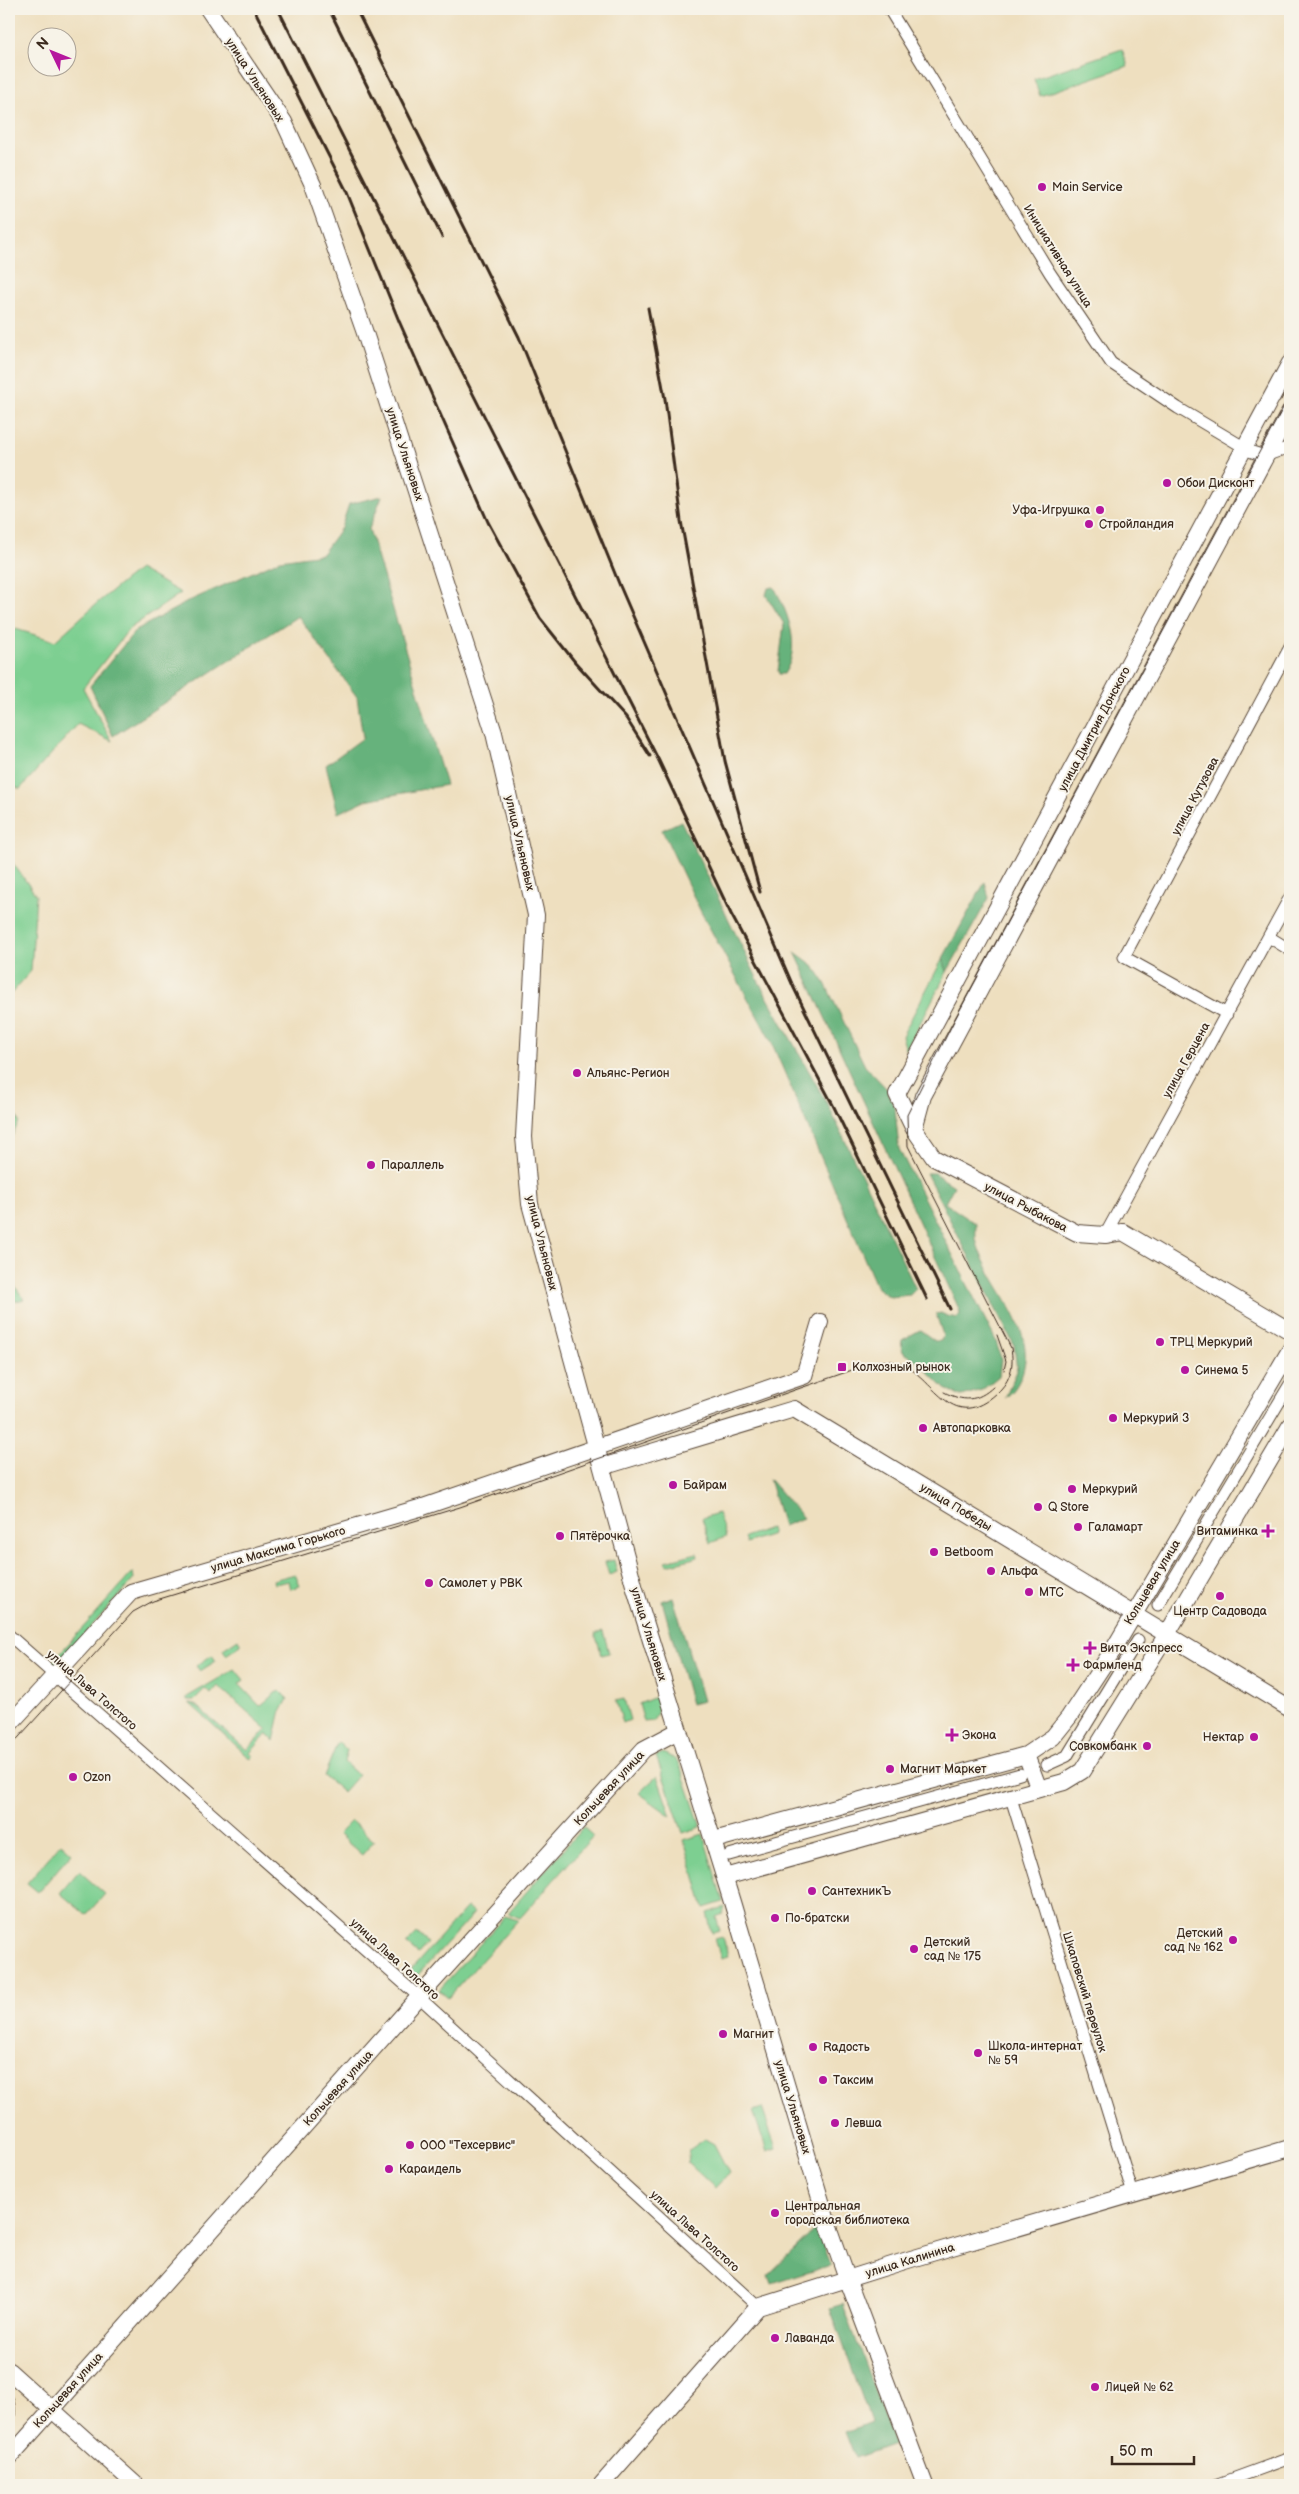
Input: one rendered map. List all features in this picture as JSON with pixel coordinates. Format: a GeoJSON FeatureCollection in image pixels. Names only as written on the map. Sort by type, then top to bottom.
{"type":"FeatureCollection","features":[{"type":"Feature","properties":{"kind":"street","name":"улица Ульяновых"},"geometry":{"type":"LineString","coordinates":[[208,9],[284,122],[313,185],[364,330],[494,732],[536,916],[524,1137],[530,1204],[596,1446],[678,1731],[714,1840],[826,2218],[925,2485]]}},
{"type":"Feature","properties":{"kind":"street","name":"Инициативная улица"},"geometry":{"type":"LineString","coordinates":[[889,9],[1050,273],[1111,362],[1178,408],[1245,448],[1266,456]]}},
{"type":"Feature","properties":{"kind":"street","name":"улица Дмитрия Донского"},"geometry":{"type":"LineString","coordinates":[[897,1094],[1290,363]]}},
{"type":"Feature","properties":{"kind":"street","name":"улица Дмитрия Донского"},"geometry":{"type":"LineString","coordinates":[[914,1129],[923,1096],[1290,412]]}},
{"type":"Feature","properties":{"kind":"street"},"geometry":{"type":"LineString","coordinates":[[1266,456],[1290,447]]}},
{"type":"Feature","properties":{"kind":"street","name":"улица Кутузова"},"geometry":{"type":"LineString","coordinates":[[1228,1014],[1124,957],[1290,647]]}},
{"type":"Feature","properties":{"kind":"street","name":"улица Герцена"},"geometry":{"type":"LineString","coordinates":[[1105,1235],[1290,898]]}},
{"type":"Feature","properties":{"kind":"street"},"geometry":{"type":"LineString","coordinates":[[1269,937],[1290,950]]}},
{"type":"Feature","properties":{"kind":"street","name":"улица Рыбакова"},"geometry":{"type":"LineString","coordinates":[[897,1094],[914,1129],[934,1158],[1077,1233],[1105,1235],[1123,1232],[1290,1331]]}},
{"type":"Feature","properties":{"kind":"street","name":"улица Максима Горького"},"geometry":{"type":"LineString","coordinates":[[9,1725],[131,1592],[423,1507],[804,1376],[820,1322]]}},
{"type":"Feature","properties":{"kind":"street","name":"Кольцевая улица"},"geometry":{"type":"LineString","coordinates":[[714,1840],[1026,1755],[1053,1737],[1069,1717],[1133,1614],[1290,1350]]}},
{"type":"Feature","properties":{"kind":"street"},"geometry":{"type":"LineString","coordinates":[[1158,1605],[1290,1384]]}},
{"type":"Feature","properties":{"kind":"street","name":"улица Победы"},"geometry":{"type":"LineString","coordinates":[[602,1467],[794,1409],[1290,1708]]}},
{"type":"Feature","properties":{"kind":"street"},"geometry":{"type":"LineString","coordinates":[[725,1878],[1011,1798],[1064,1782],[1082,1771],[1167,1634],[1290,1426]]}},
{"type":"Feature","properties":{"kind":"street","name":"улица Льва Толстого"},"geometry":{"type":"LineString","coordinates":[[9,1634],[418,1997],[758,2307]]}},
{"type":"Feature","properties":{"kind":"street"},"geometry":{"type":"LineString","coordinates":[[1047,1765],[1067,1756],[1138,1640]]}},
{"type":"Feature","properties":{"kind":"street","name":"Кольцевая улица"},"geometry":{"type":"LineString","coordinates":[[9,2458],[418,1997],[644,1749],[678,1731]]}},
{"type":"Feature","properties":{"kind":"street"},"geometry":{"type":"LineString","coordinates":[[1026,1755],[1039,1789]]}},
{"type":"Feature","properties":{"kind":"street"},"geometry":{"type":"LineString","coordinates":[[729,1855],[1020,1774]]}},
{"type":"Feature","properties":{"kind":"street","name":"Шкаповский переулок"},"geometry":{"type":"LineString","coordinates":[[1011,1798],[1133,2194]]}},
{"type":"Feature","properties":{"kind":"street","name":"улица Калинина"},"geometry":{"type":"LineString","coordinates":[[758,2307],[847,2278],[1290,2148]]}},
{"type":"Feature","properties":{"kind":"street"},"geometry":{"type":"LineString","coordinates":[[601,2485],[758,2307]]}},
{"type":"Feature","properties":{"kind":"street"},"geometry":{"type":"LineString","coordinates":[[9,2371],[136,2485]]}},
{"type":"Feature","properties":{"kind":"street"},"geometry":{"type":"LineString","coordinates":[[1216,2485],[1290,2458]]}},
{"type":"Feature","properties":{"kind":"green space"},"geometry":{"type":"Polygon","coordinates":[[[1122,49],[1128,66],[1040,96],[1034,79],[1122,49]]]}},
{"type":"Feature","properties":{"kind":"green space"},"geometry":{"type":"Polygon","coordinates":[[[382,496],[369,529],[446,785],[366,800],[338,813],[326,765],[363,738],[357,697],[298,616],[113,736],[90,686],[136,630],[191,600],[280,560],[322,554],[341,528],[349,504],[382,496]]]}},
{"type":"Feature","properties":{"kind":"green space"},"geometry":{"type":"Polygon","coordinates":[[[139,569],[181,593],[129,629],[83,688],[112,741],[78,724],[20,789],[9,784],[9,627],[55,641],[97,603],[139,569]]]}},
{"type":"Feature","properties":{"kind":"green space"},"geometry":{"type":"Polygon","coordinates":[[[774,587],[784,608],[791,630],[792,653],[784,674],[779,674],[778,671],[784,624],[766,595],[768,588],[774,587]]]}},
{"type":"Feature","properties":{"kind":"green space"},"geometry":{"type":"Polygon","coordinates":[[[681,821],[759,982],[829,1107],[916,1289],[910,1295],[890,1297],[877,1288],[771,1041],[701,912],[662,830],[681,821]]]}},
{"type":"Feature","properties":{"kind":"green space"},"geometry":{"type":"Polygon","coordinates":[[[9,858],[36,895],[31,971],[9,996],[9,858]]]}},
{"type":"Feature","properties":{"kind":"green space"},"geometry":{"type":"Polygon","coordinates":[[[985,882],[989,898],[947,972],[943,958],[985,882]]]}},
{"type":"Feature","properties":{"kind":"green space"},"geometry":{"type":"Polygon","coordinates":[[[795,952],[813,965],[825,983],[865,1066],[887,1089],[895,1109],[899,1149],[996,1341],[1001,1359],[999,1376],[982,1390],[962,1396],[945,1389],[917,1361],[903,1352],[902,1340],[920,1330],[935,1341],[941,1341],[943,1335],[936,1314],[941,1313],[957,1318],[960,1314],[959,1309],[795,952]]]}},
{"type":"Feature","properties":{"kind":"green space"},"geometry":{"type":"Polygon","coordinates":[[[943,958],[947,972],[906,1050],[902,1036],[943,958]]]}},
{"type":"Feature","properties":{"kind":"green space"},"geometry":{"type":"Polygon","coordinates":[[[9,1096],[19,1122],[9,1142],[9,1096]]]}},
{"type":"Feature","properties":{"kind":"green space"},"geometry":{"type":"Polygon","coordinates":[[[926,1173],[934,1173],[954,1186],[945,1203],[976,1224],[976,1241],[983,1260],[1019,1325],[1024,1342],[1025,1359],[1021,1377],[1013,1391],[1005,1398],[1017,1371],[1014,1345],[926,1173]]]}},
{"type":"Feature","properties":{"kind":"green space"},"geometry":{"type":"Polygon","coordinates":[[[9,1278],[24,1299],[9,1303],[9,1278]]]}},
{"type":"Feature","properties":{"kind":"green space"},"geometry":{"type":"Polygon","coordinates":[[[769,1479],[803,1518],[783,1526],[769,1479]]]}},
{"type":"Feature","properties":{"kind":"green space"},"geometry":{"type":"Polygon","coordinates":[[[718,1513],[726,1537],[710,1543],[702,1518],[718,1513]]]}},
{"type":"Feature","properties":{"kind":"green space"},"geometry":{"type":"Polygon","coordinates":[[[771,1528],[772,1534],[746,1543],[744,1537],[771,1528]]]}},
{"type":"Feature","properties":{"kind":"green space"},"geometry":{"type":"Polygon","coordinates":[[[697,1553],[698,1557],[667,1565],[666,1561],[697,1553]]]}},
{"type":"Feature","properties":{"kind":"green space"},"geometry":{"type":"Polygon","coordinates":[[[614,1560],[617,1572],[609,1575],[605,1562],[614,1560]]]}},
{"type":"Feature","properties":{"kind":"green space"},"geometry":{"type":"Polygon","coordinates":[[[133,1572],[134,1579],[55,1667],[51,1663],[133,1572]]]}},
{"type":"Feature","properties":{"kind":"green space"},"geometry":{"type":"Polygon","coordinates":[[[295,1574],[300,1586],[291,1589],[289,1581],[274,1584],[273,1580],[295,1574]]]}},
{"type":"Feature","properties":{"kind":"green space"},"geometry":{"type":"Polygon","coordinates":[[[673,1597],[703,1701],[691,1704],[662,1601],[673,1597]]]}},
{"type":"Feature","properties":{"kind":"green space"},"geometry":{"type":"Polygon","coordinates":[[[603,1631],[609,1653],[602,1655],[595,1634],[603,1631]]]}},
{"type":"Feature","properties":{"kind":"green space"},"geometry":{"type":"Polygon","coordinates":[[[238,1639],[241,1645],[226,1655],[223,1649],[238,1639]]]}},
{"type":"Feature","properties":{"kind":"green space"},"geometry":{"type":"Polygon","coordinates":[[[212,1655],[216,1661],[200,1671],[196,1666],[212,1655]]]}},
{"type":"Feature","properties":{"kind":"green space"},"geometry":{"type":"Polygon","coordinates":[[[235,1669],[244,1680],[239,1684],[260,1706],[279,1690],[288,1699],[280,1714],[274,1741],[267,1734],[250,1753],[253,1756],[251,1759],[189,1703],[194,1704],[247,1750],[267,1729],[218,1686],[211,1694],[205,1689],[194,1700],[187,1700],[187,1697],[235,1669]]]}},
{"type":"Feature","properties":{"kind":"green space"},"geometry":{"type":"Polygon","coordinates":[[[658,1696],[658,1709],[653,1721],[644,1722],[639,1704],[658,1696]]]}},
{"type":"Feature","properties":{"kind":"green space"},"geometry":{"type":"Polygon","coordinates":[[[624,1699],[630,1720],[623,1723],[616,1701],[624,1699]]]}},
{"type":"Feature","properties":{"kind":"green space"},"geometry":{"type":"Polygon","coordinates":[[[340,1743],[347,1750],[344,1762],[358,1775],[343,1792],[324,1776],[337,1744],[340,1743]]]}},
{"type":"Feature","properties":{"kind":"green space"},"geometry":{"type":"Polygon","coordinates":[[[663,1753],[675,1759],[680,1766],[701,1827],[683,1833],[656,1756],[663,1753]]]}},
{"type":"Feature","properties":{"kind":"green space"},"geometry":{"type":"Polygon","coordinates":[[[657,1776],[671,1816],[639,1793],[657,1776]]]}},
{"type":"Feature","properties":{"kind":"green space"},"geometry":{"type":"Polygon","coordinates":[[[351,1821],[374,1841],[362,1855],[338,1834],[351,1821]]]}},
{"type":"Feature","properties":{"kind":"green space"},"geometry":{"type":"Polygon","coordinates":[[[583,1827],[593,1836],[520,1918],[508,1913],[583,1827]]]}},
{"type":"Feature","properties":{"kind":"green space"},"geometry":{"type":"Polygon","coordinates":[[[703,1834],[723,1902],[704,1908],[684,1840],[703,1834]]]}},
{"type":"Feature","properties":{"kind":"green space"},"geometry":{"type":"Polygon","coordinates":[[[61,1843],[72,1853],[38,1892],[27,1883],[61,1843]]]}},
{"type":"Feature","properties":{"kind":"green space"},"geometry":{"type":"Polygon","coordinates":[[[79,1871],[105,1894],[86,1915],[60,1893],[79,1871]]]}},
{"type":"Feature","properties":{"kind":"green space"},"geometry":{"type":"Polygon","coordinates":[[[467,1907],[474,1913],[416,1977],[410,1971],[467,1907]]]}},
{"type":"Feature","properties":{"kind":"green space"},"geometry":{"type":"Polygon","coordinates":[[[725,1907],[723,1914],[716,1917],[720,1931],[712,1933],[707,1913],[725,1907]]]}},
{"type":"Feature","properties":{"kind":"green space"},"geometry":{"type":"Polygon","coordinates":[[[505,1916],[518,1920],[448,1998],[439,1990],[505,1916]]]}},
{"type":"Feature","properties":{"kind":"green space"},"geometry":{"type":"Polygon","coordinates":[[[417,1933],[428,1943],[418,1954],[406,1944],[417,1933]]]}},
{"type":"Feature","properties":{"kind":"green space"},"geometry":{"type":"Polygon","coordinates":[[[723,1937],[728,1956],[721,1958],[715,1939],[723,1937]]]}},
{"type":"Feature","properties":{"kind":"green space"},"geometry":{"type":"Polygon","coordinates":[[[762,2108],[776,2148],[767,2151],[753,2111],[762,2108]]]}},
{"type":"Feature","properties":{"kind":"green space"},"geometry":{"type":"Polygon","coordinates":[[[705,2139],[714,2144],[729,2173],[715,2188],[687,2162],[689,2150],[705,2139]]]}},
{"type":"Feature","properties":{"kind":"green space"},"geometry":{"type":"Polygon","coordinates":[[[818,2227],[831,2265],[771,2284],[768,2275],[818,2227]]]}},
{"type":"Feature","properties":{"kind":"green space"},"geometry":{"type":"Polygon","coordinates":[[[843,2304],[894,2444],[855,2458],[845,2432],[871,2422],[830,2308],[843,2304]]]}},
{"type":"Feature","properties":{"kind":"tram line"},"geometry":{"type":"LineString","coordinates":[[1281,400],[1290,382]]}},
{"type":"Feature","properties":{"kind":"tram line"},"geometry":{"type":"LineString","coordinates":[[9,1748],[133,1612],[153,1601],[460,1507],[878,1361],[891,1361],[904,1365],[956,1406],[968,1408],[981,1404],[1002,1388],[1012,1367],[1011,1348],[908,1146],[907,1115],[954,1021],[1290,395]]}},
{"type":"Feature","properties":{"kind":"tram line"},"geometry":{"type":"LineString","coordinates":[[997,1335],[1006,1361],[1004,1370]]}},
{"type":"Feature","properties":{"kind":"tram line"},"geometry":{"type":"LineString","coordinates":[[944,1392],[957,1398],[970,1399],[981,1396],[993,1387]]}},
{"type":"Feature","properties":{"kind":"tram line"},"geometry":{"type":"LineString","coordinates":[[9,2389],[15,2406],[14,2425],[9,2436]]}},
{"type":"Feature","properties":{"kind":"railway"},"geometry":{"type":"LineString","coordinates":[[254,9],[346,190],[399,321],[488,522],[540,618],[575,662],[626,718],[650,756]]}},
{"type":"Feature","properties":{"kind":"railway"},"geometry":{"type":"LineString","coordinates":[[278,9],[659,761],[731,914],[833,1105],[927,1299]]}},
{"type":"Feature","properties":{"kind":"railway"},"geometry":{"type":"LineString","coordinates":[[329,9],[442,237]]}},
{"type":"Feature","properties":{"kind":"railway"},"geometry":{"type":"LineString","coordinates":[[356,9],[519,337],[620,586],[793,986],[950,1309]]}},
{"type":"Feature","properties":{"kind":"railway"},"geometry":{"type":"LineString","coordinates":[[648,308],[665,399],[681,521],[725,761],[760,892]]}},
{"type":"Feature","properties":{"kind":"place","name":"Main Service"},"geometry":{"type":"Point","coordinates":[1042,187]}},
{"type":"Feature","properties":{"kind":"place","name":"Обои Дисконт"},"geometry":{"type":"Point","coordinates":[1167,483]}},
{"type":"Feature","properties":{"kind":"place","name":"Уфа-Игрушка"},"geometry":{"type":"Point","coordinates":[1100,510]}},
{"type":"Feature","properties":{"kind":"place","name":"Стройландия"},"geometry":{"type":"Point","coordinates":[1089,524]}},
{"type":"Feature","properties":{"kind":"place","name":"Альянс-Регион"},"geometry":{"type":"Point","coordinates":[577,1073]}},
{"type":"Feature","properties":{"kind":"place","name":"Параллель"},"geometry":{"type":"Point","coordinates":[371,1165]}},
{"type":"Feature","properties":{"kind":"place","name":"ТРЦ Меркурий"},"geometry":{"type":"Point","coordinates":[1160,1342]}},
{"type":"Feature","properties":{"kind":"place","name":"Колхозный рынок"},"geometry":{"type":"Point","coordinates":[842,1367]}},
{"type":"Feature","properties":{"kind":"place","name":"Синема 5"},"geometry":{"type":"Point","coordinates":[1185,1370]}},
{"type":"Feature","properties":{"kind":"place","name":"Меркурий 3"},"geometry":{"type":"Point","coordinates":[1113,1418]}},
{"type":"Feature","properties":{"kind":"place","name":"Автопарковка"},"geometry":{"type":"Point","coordinates":[923,1428]}},
{"type":"Feature","properties":{"kind":"place","name":"Байрам"},"geometry":{"type":"Point","coordinates":[673,1485]}},
{"type":"Feature","properties":{"kind":"place","name":"Меркурий"},"geometry":{"type":"Point","coordinates":[1072,1489]}},
{"type":"Feature","properties":{"kind":"place","name":"Q Store"},"geometry":{"type":"Point","coordinates":[1038,1507]}},
{"type":"Feature","properties":{"kind":"place","name":"Галамарт"},"geometry":{"type":"Point","coordinates":[1078,1527]}},
{"type":"Feature","properties":{"kind":"place","name":"Витаминка"},"geometry":{"type":"Point","coordinates":[1268,1531]}},
{"type":"Feature","properties":{"kind":"place","name":"Пятёрочка"},"geometry":{"type":"Point","coordinates":[560,1536]}},
{"type":"Feature","properties":{"kind":"place","name":"Betboom"},"geometry":{"type":"Point","coordinates":[934,1552]}},
{"type":"Feature","properties":{"kind":"place","name":"Альфа"},"geometry":{"type":"Point","coordinates":[991,1571]}},
{"type":"Feature","properties":{"kind":"place","name":"Самолет у РВК"},"geometry":{"type":"Point","coordinates":[429,1583]}},
{"type":"Feature","properties":{"kind":"place","name":"МТС"},"geometry":{"type":"Point","coordinates":[1029,1592]}},
{"type":"Feature","properties":{"kind":"place","name":"Центр Садовода"},"geometry":{"type":"Point","coordinates":[1220,1596]}},
{"type":"Feature","properties":{"kind":"place","name":"Вита Экспресс"},"geometry":{"type":"Point","coordinates":[1090,1648]}},
{"type":"Feature","properties":{"kind":"place","name":"Фармленд"},"geometry":{"type":"Point","coordinates":[1073,1665]}},
{"type":"Feature","properties":{"kind":"place","name":"Экона"},"geometry":{"type":"Point","coordinates":[952,1735]}},
{"type":"Feature","properties":{"kind":"place","name":"Нектар"},"geometry":{"type":"Point","coordinates":[1254,1737]}},
{"type":"Feature","properties":{"kind":"place","name":"Совкомбанк"},"geometry":{"type":"Point","coordinates":[1147,1746]}},
{"type":"Feature","properties":{"kind":"place","name":"Магнит Маркет"},"geometry":{"type":"Point","coordinates":[890,1769]}},
{"type":"Feature","properties":{"kind":"place","name":"Ozon"},"geometry":{"type":"Point","coordinates":[73,1777]}},
{"type":"Feature","properties":{"kind":"place","name":"СантехникЪ"},"geometry":{"type":"Point","coordinates":[812,1891]}},
{"type":"Feature","properties":{"kind":"place","name":"По-братски"},"geometry":{"type":"Point","coordinates":[775,1918]}},
{"type":"Feature","properties":{"kind":"place","name":"Детский сад № 162"},"geometry":{"type":"Point","coordinates":[1233,1940]}},
{"type":"Feature","properties":{"kind":"place","name":"Детский сад № 175"},"geometry":{"type":"Point","coordinates":[914,1949]}},
{"type":"Feature","properties":{"kind":"place","name":"Магнит"},"geometry":{"type":"Point","coordinates":[723,2034]}},
{"type":"Feature","properties":{"kind":"place","name":"Rадость"},"geometry":{"type":"Point","coordinates":[813,2047]}},
{"type":"Feature","properties":{"kind":"place","name":"Школа-интернат № 59"},"geometry":{"type":"Point","coordinates":[978,2053]}},
{"type":"Feature","properties":{"kind":"place","name":"Таксим"},"geometry":{"type":"Point","coordinates":[823,2080]}},
{"type":"Feature","properties":{"kind":"place","name":"Левша"},"geometry":{"type":"Point","coordinates":[835,2123]}},
{"type":"Feature","properties":{"kind":"place","name":"ООО \"Техсервис\""},"geometry":{"type":"Point","coordinates":[410,2145]}},
{"type":"Feature","properties":{"kind":"place","name":"Караидель"},"geometry":{"type":"Point","coordinates":[389,2169]}},
{"type":"Feature","properties":{"kind":"place","name":"Центральная городская библиотека"},"geometry":{"type":"Point","coordinates":[775,2213]}},
{"type":"Feature","properties":{"kind":"place","name":"Лаванда"},"geometry":{"type":"Point","coordinates":[775,2338]}},
{"type":"Feature","properties":{"kind":"place","name":"Лицей № 62"},"geometry":{"type":"Point","coordinates":[1095,2387]}}]}
